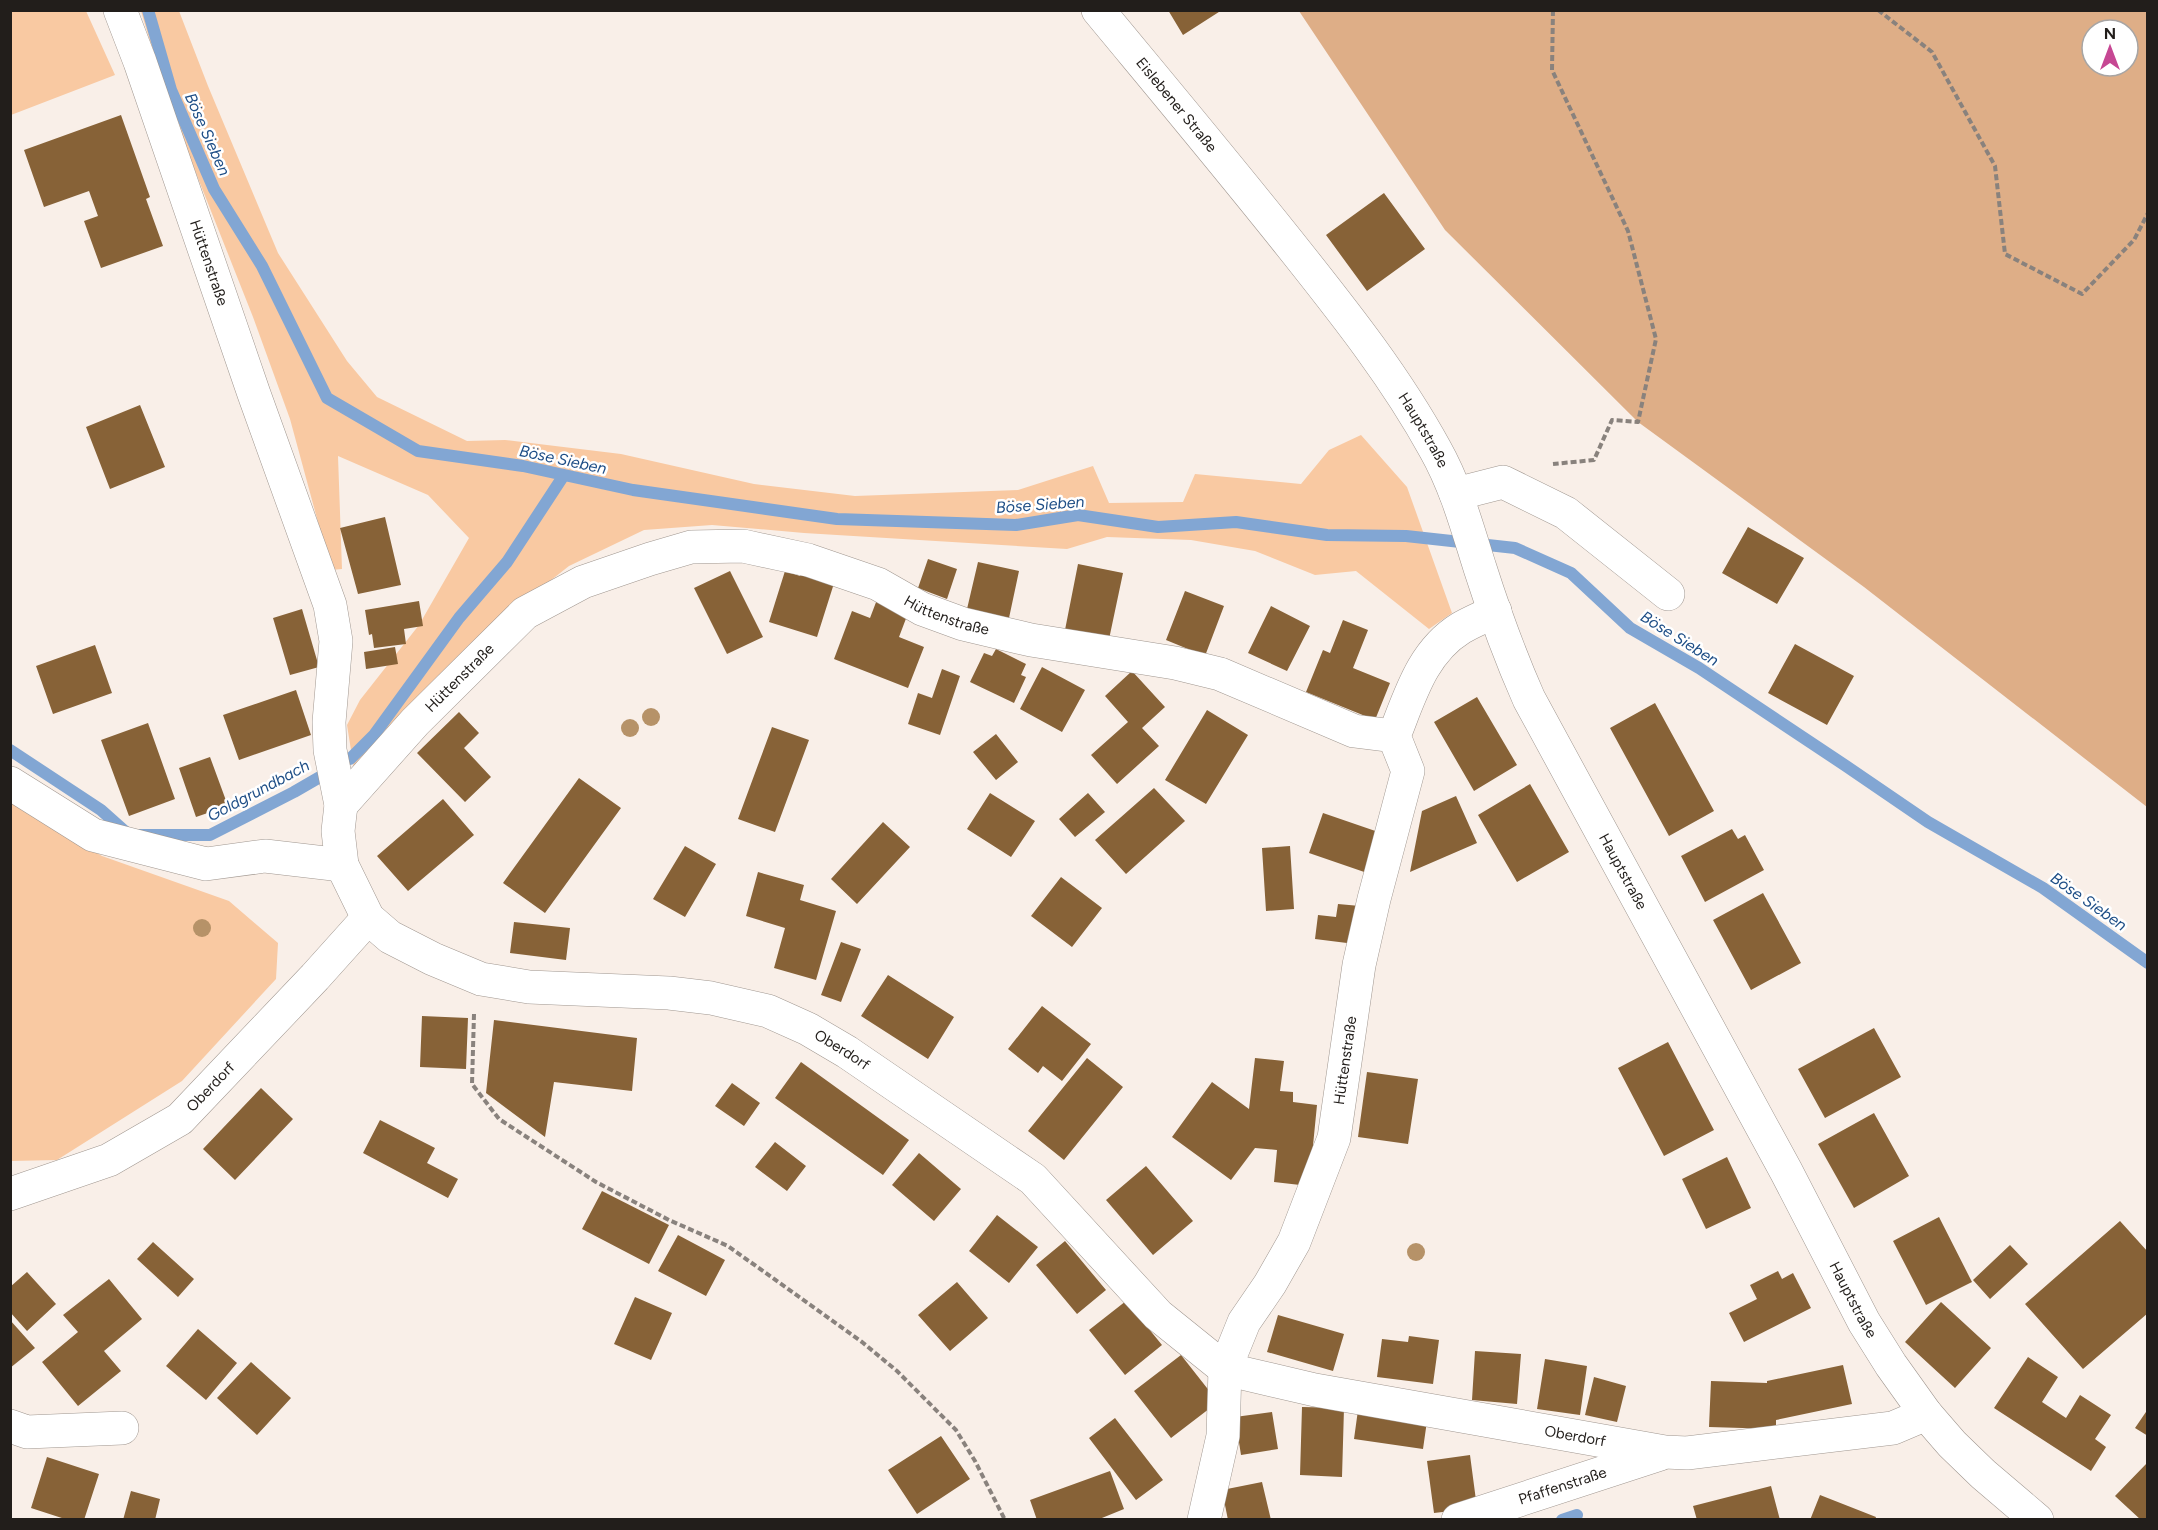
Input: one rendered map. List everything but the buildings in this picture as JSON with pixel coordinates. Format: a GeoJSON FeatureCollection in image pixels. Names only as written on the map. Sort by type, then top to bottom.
{"type":"FeatureCollection","features":[{"type":"Feature","properties":{"kind":"street","name":"Hüttenstraße"},"geometry":{"type":"LineString","coordinates":[[120,10],[330,605],[336,641],[330,704],[330,750],[341,805]]}},
{"type":"Feature","properties":{"kind":"street","name":"Eislebener Straße"},"geometry":{"type":"LineString","coordinates":[[1098,10],[1254,199]]}},
{"type":"Feature","properties":{"kind":"street","name":"Hauptstraße"},"geometry":{"type":"LineString","coordinates":[[1254,199],[1344,311],[1389,373],[1437,451],[1460,505],[1509,653],[1529,699],[1554,749],[1770,1143],[1864,1322],[1926,1414],[1952,1444],[2037,1520]]}},
{"type":"Feature","properties":{"kind":"street"},"geometry":{"type":"LineString","coordinates":[[1460,505],[1503,482],[1566,513],[1668,594]]}},
{"type":"Feature","properties":{"kind":"street","name":"Hüttenstraße"},"geometry":{"type":"LineString","coordinates":[[341,805],[408,729],[525,613],[583,582],[691,547],[743,546],[808,560],[878,584],[922,609],[963,624],[1031,640],[1175,663],[1221,674],[1354,731],[1394,736],[1408,771],[1359,965],[1334,1138],[1294,1242],[1270,1284],[1244,1322],[1225,1369]]}},
{"type":"Feature","properties":{"kind":"street"},"geometry":{"type":"LineString","coordinates":[[1394,736],[1419,673],[1439,646],[1463,627],[1495,611]]}},
{"type":"Feature","properties":{"kind":"street"},"geometry":{"type":"LineString","coordinates":[[10,783],[93,835],[206,864],[265,856],[342,865]]}},
{"type":"Feature","properties":{"kind":"street","name":"Oberdorf"},"geometry":{"type":"LineString","coordinates":[[341,805],[338,831],[342,865],[368,918],[390,937],[481,978],[529,987],[669,993],[711,998],[768,1011],[808,1029],[848,1052],[1033,1179],[1158,1315],[1225,1369],[1315,1390],[1665,1452],[1686,1453],[1893,1428],[1926,1414]]}},
{"type":"Feature","properties":{"kind":"street","name":"Oberdorf"},"geometry":{"type":"LineString","coordinates":[[10,1194],[109,1160],[180,1119],[368,918]]}},
{"type":"Feature","properties":{"kind":"street"},"geometry":{"type":"LineString","coordinates":[[1204,1520],[1223,1436],[1225,1369]]}},
{"type":"Feature","properties":{"kind":"street"},"geometry":{"type":"LineString","coordinates":[[10,1426],[27,1432],[122,1428]]}},
{"type":"Feature","properties":{"kind":"street","name":"Pfaffenstraße"},"geometry":{"type":"LineString","coordinates":[[1458,1520],[1665,1452]]}},
{"type":"Feature","properties":{"kind":"path"},"geometry":{"type":"LineString","coordinates":[[1542,466],[1594,460],[1612,420],[1638,422],[1656,339],[1628,231],[1552,70],[1553,10]]}},
{"type":"Feature","properties":{"kind":"path"},"geometry":{"type":"LineString","coordinates":[[1878,10],[1932,52],[1995,166],[2005,254],[2082,294],[2134,240],[2148,213]]}},
{"type":"Feature","properties":{"kind":"path"},"geometry":{"type":"LineString","coordinates":[[481,978],[475,997],[472,1084],[499,1119],[596,1182],[669,1220],[728,1246],[862,1342],[905,1378],[956,1430],[975,1461],[1005,1520]]}},
{"type":"Feature","properties":{"kind":"shaded area"},"geometry":{"type":"Polygon","coordinates":[[[11,10],[86,11],[115,75],[11,115],[11,10]]]}},
{"type":"Feature","properties":{"kind":"shaded area"},"geometry":{"type":"Polygon","coordinates":[[[141,11],[179,11],[278,253],[347,361],[377,397],[467,441],[505,440],[621,454],[754,484],[855,496],[1018,490],[1093,466],[1109,503],[1183,502],[1195,474],[1301,484],[1329,450],[1361,435],[1407,487],[1452,613],[1429,629],[1356,571],[1315,575],[1255,551],[1191,540],[1107,537],[1067,549],[712,525],[644,530],[569,566],[470,644],[354,769],[347,725],[360,700],[419,625],[469,538],[428,495],[338,456],[342,569],[331,570],[290,419],[253,317],[169,105],[141,11]]]}},
{"type":"Feature","properties":{"kind":"shaded area"},"geometry":{"type":"Polygon","coordinates":[[[1299,11],[2147,11],[2147,807],[1864,587],[1638,422],[1445,230],[1299,11]]]}},
{"type":"Feature","properties":{"kind":"shaded area"},"geometry":{"type":"Polygon","coordinates":[[[10,802],[102,856],[229,901],[278,943],[276,979],[182,1081],[57,1160],[11,1161],[10,802]]]}},
{"type":"Feature","properties":{"kind":"waterway","name":"Böse Sieben"},"geometry":{"type":"LineString","coordinates":[[148,10],[171,90],[214,189],[262,266],[327,398],[418,451],[523,466],[633,490],[837,519],[1016,525],[1078,515],[1158,527],[1236,522],[1327,535],[1406,536],[1515,548],[1571,573],[1630,628],[1699,668],[1928,822],[2043,888],[2148,963]]}},
{"type":"Feature","properties":{"kind":"waterway","name":"Goldgrundbach"},"geometry":{"type":"LineString","coordinates":[[350,759],[374,735],[459,618],[507,562],[564,475]]}},
{"type":"Feature","properties":{"kind":"waterway","name":"Goldgrundbach"},"geometry":{"type":"LineString","coordinates":[[10,750],[101,810],[129,835],[210,835],[332,770]]}},
{"type":"Feature","properties":{"kind":"waterway"},"geometry":{"type":"LineString","coordinates":[[1562,1520],[1577,1515]]}}]}
